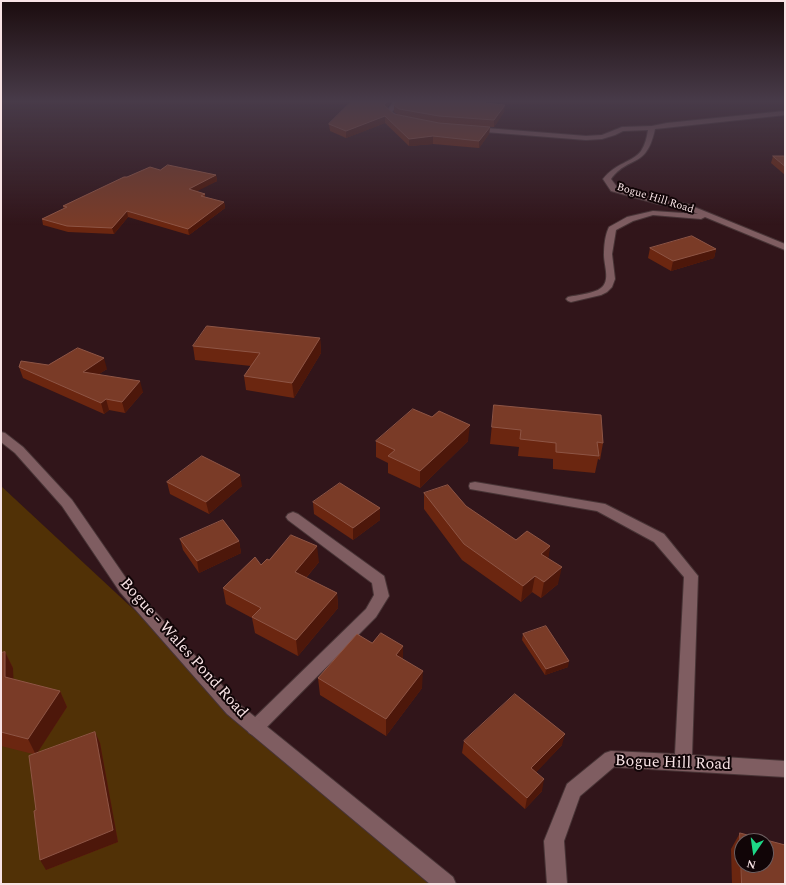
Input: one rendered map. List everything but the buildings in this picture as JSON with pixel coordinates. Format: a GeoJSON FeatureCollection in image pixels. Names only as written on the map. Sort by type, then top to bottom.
{"type":"FeatureCollection","features":[{"type":"Feature","properties":{"kind":"street","name":"Bogue Hill Road"},"geometry":{"type":"LineString","coordinates":[[648,142],[642,154],[612,171],[608,179],[614,189],[658,202],[684,206],[785,247]]}},
{"type":"Feature","properties":{"kind":"street"},"geometry":{"type":"LineString","coordinates":[[571,299],[604,291],[610,284],[608,257],[609,241],[612,229],[630,219],[653,213],[710,217]]}},
{"type":"Feature","properties":{"kind":"street","name":"Bogue - Wales Pond Road"},"geometry":{"type":"LineString","coordinates":[[1,436],[19,450],[67,503],[125,588],[233,709],[446,884]]}},
{"type":"Feature","properties":{"kind":"street"},"geometry":{"type":"LineString","coordinates":[[475,486],[600,507],[659,538],[691,576],[683,763]]}},
{"type":"Feature","properties":{"kind":"street"},"geometry":{"type":"LineString","coordinates":[[255,728],[371,613],[382,596],[379,580],[293,517]]}},
{"type":"Feature","properties":{"kind":"street","name":"Bogue Hill Road"},"geometry":{"type":"LineString","coordinates":[[557,884],[554,841],[573,790],[611,760],[785,770]]}},
{"type":"Feature","properties":{"kind":"shaded area"},"geometry":{"type":"Polygon","coordinates":[[[1,486],[429,884],[1,884],[1,486]]]}}]}
